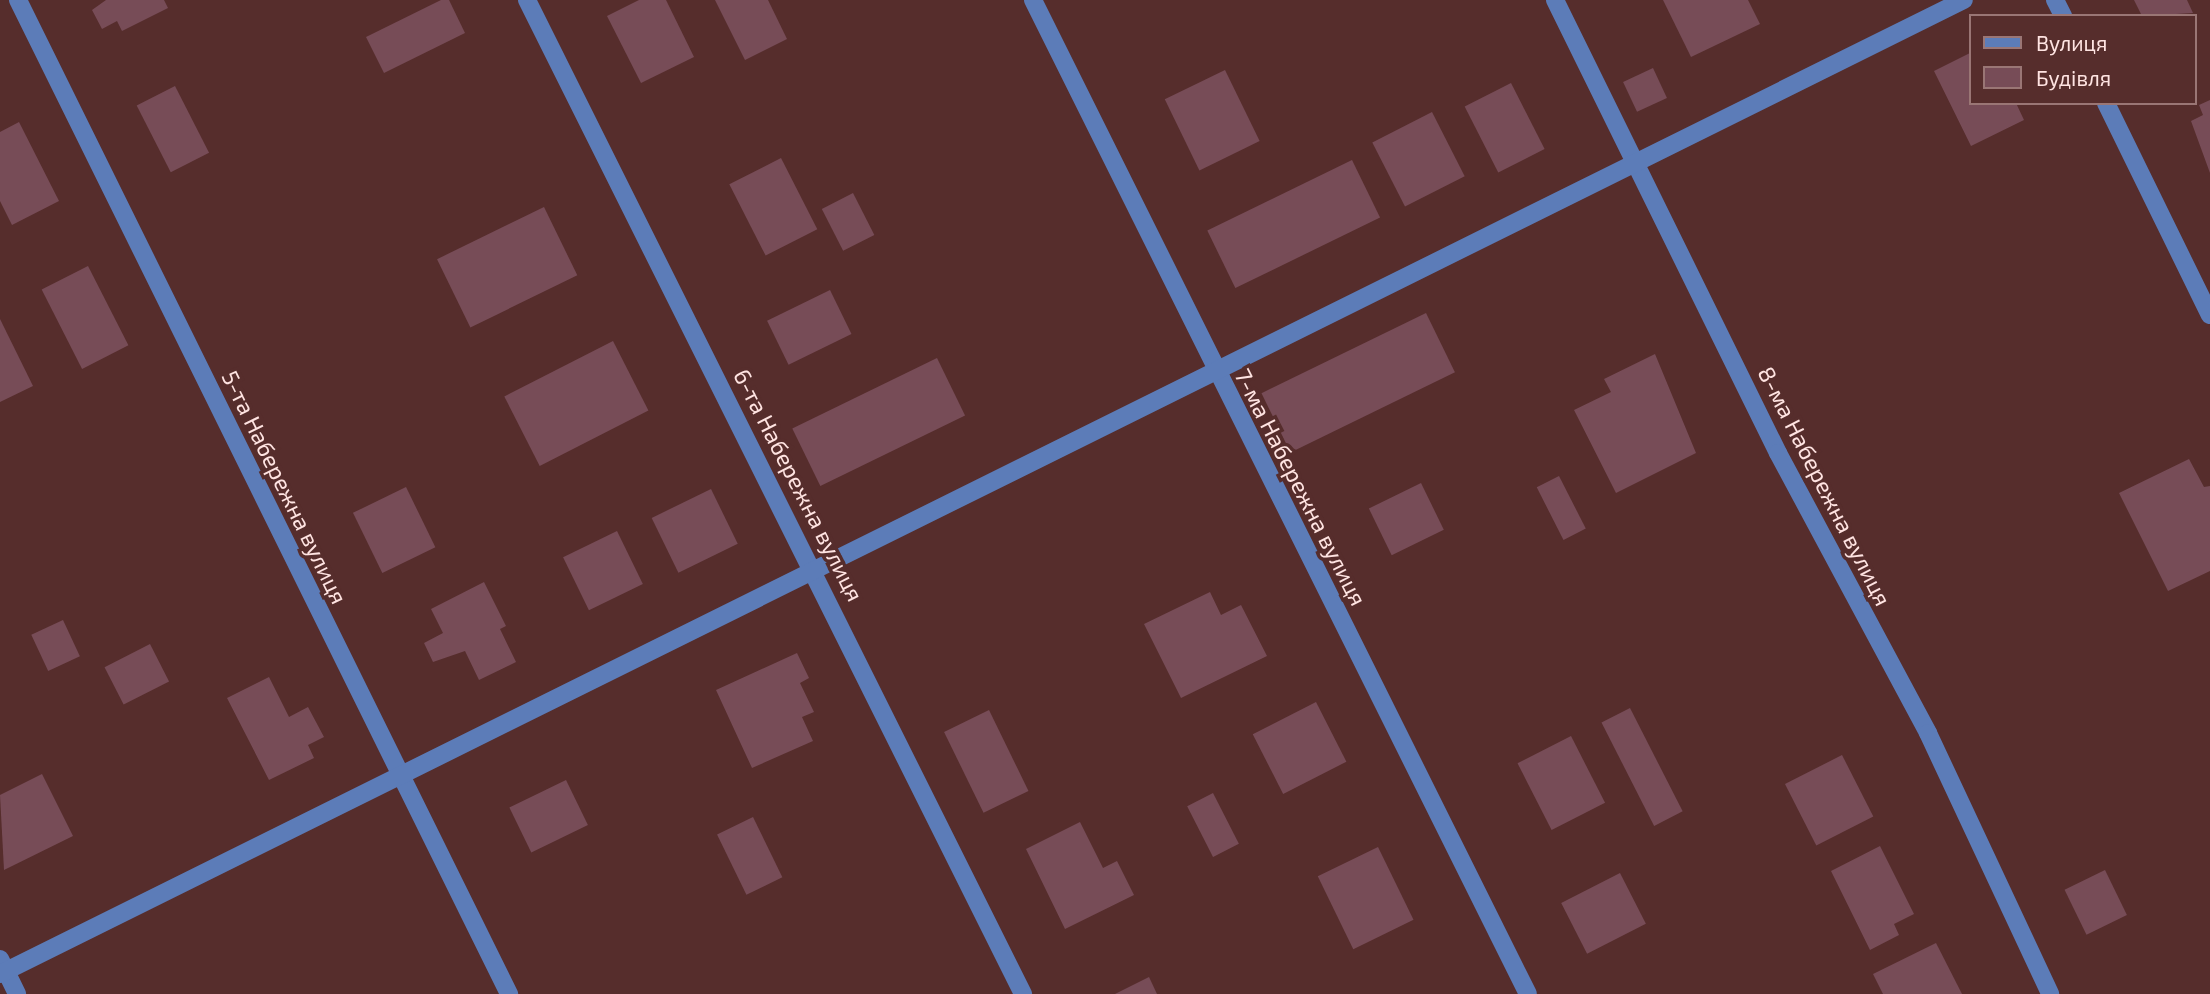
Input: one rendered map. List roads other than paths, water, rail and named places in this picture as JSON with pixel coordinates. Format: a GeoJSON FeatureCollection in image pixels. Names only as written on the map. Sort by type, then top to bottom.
{"type":"FeatureCollection","features":[{"type":"Feature","properties":{"kind":"street","name":"5-та Набережна вулиця"},"geometry":{"type":"LineString","coordinates":[[18,0],[509,994]]}},
{"type":"Feature","properties":{"kind":"street","name":"6-та Набережна вулиця"},"geometry":{"type":"LineString","coordinates":[[527,0],[1023,994]]}},
{"type":"Feature","properties":{"kind":"street","name":"7-ма Набережна вулиця"},"geometry":{"type":"LineString","coordinates":[[1033,0],[1528,994]]}},
{"type":"Feature","properties":{"kind":"street","name":"8-ма Набережна вулиця"},"geometry":{"type":"LineString","coordinates":[[1555,0],[1638,163],[1778,453],[1928,733],[2050,994]]}},
{"type":"Feature","properties":{"kind":"street"},"geometry":{"type":"LineString","coordinates":[[17,994],[2,968],[401,778],[1215,369],[1638,163],[1964,0]]}},
{"type":"Feature","properties":{"kind":"street"},"geometry":{"type":"LineString","coordinates":[[2107,105],[2210,315]]}}]}
